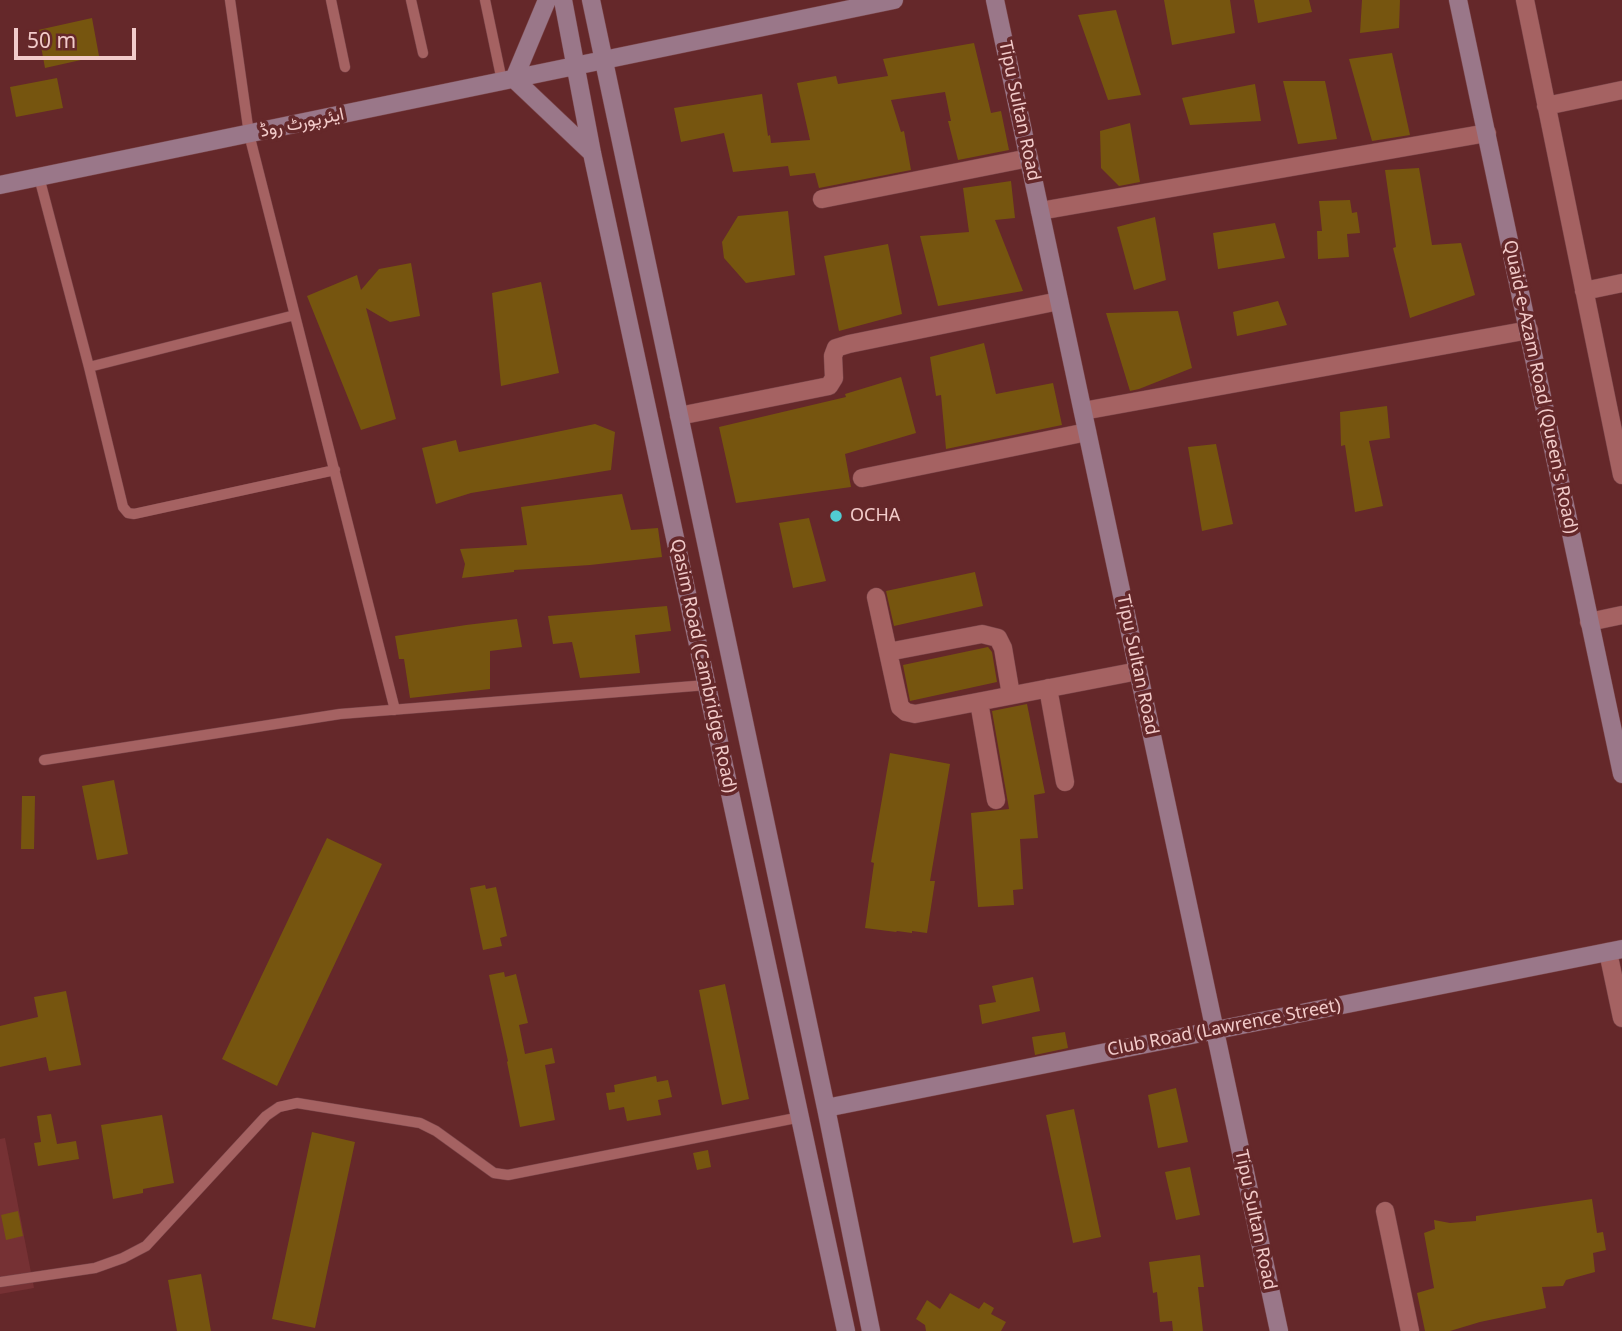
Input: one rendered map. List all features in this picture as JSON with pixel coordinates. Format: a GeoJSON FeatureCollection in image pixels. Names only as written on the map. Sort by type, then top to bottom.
{"type":"FeatureCollection","features":[{"type":"Feature","properties":{"kind":"main road"},"geometry":{"type":"LineString","coordinates":[[547,0],[508,80],[592,153]]}},
{"type":"Feature","properties":{"kind":"main road","name":"Qasim Road (Cambridge Road)"},"geometry":{"type":"LineString","coordinates":[[563,0],[592,153],[846,1331]]}},
{"type":"Feature","properties":{"kind":"main road","name":"Qasim Road (Cambridge Road)"},"geometry":{"type":"LineString","coordinates":[[591,0],[871,1331]]}},
{"type":"Feature","properties":{"kind":"main road","name":"ایئرپورٹ روڈ"},"geometry":{"type":"LineString","coordinates":[[0,185],[867,3],[894,0]]}},
{"type":"Feature","properties":{"kind":"main road","name":"Tipu Sultan Road"},"geometry":{"type":"LineString","coordinates":[[995,0],[1279,1331]]}},
{"type":"Feature","properties":{"kind":"main road","name":"Quaid-e-Azam Road (Queen's Road)"},"geometry":{"type":"LineString","coordinates":[[1458,0],[1622,774]]}},
{"type":"Feature","properties":{"kind":"main road","name":"Club Road (Lawrence Street)"},"geometry":{"type":"LineString","coordinates":[[826,1108],[1615,951]]}},
{"type":"Feature","properties":{"kind":"street"},"geometry":{"type":"LineString","coordinates":[[1524,0],[1622,475]]}},
{"type":"Feature","properties":{"kind":"street"},"geometry":{"type":"LineString","coordinates":[[1546,106],[1622,90]]}},
{"type":"Feature","properties":{"kind":"street"},"geometry":{"type":"LineString","coordinates":[[1040,211],[1487,133]]}},
{"type":"Feature","properties":{"kind":"street"},"geometry":{"type":"LineString","coordinates":[[822,199],[1029,158]]}},
{"type":"Feature","properties":{"kind":"street"},"geometry":{"type":"LineString","coordinates":[[1584,291],[1622,283]]}},
{"type":"Feature","properties":{"kind":"street"},"geometry":{"type":"LineString","coordinates":[[680,416],[830,386],[834,378],[836,348],[849,344],[1059,301]]}},
{"type":"Feature","properties":{"kind":"street"},"geometry":{"type":"LineString","coordinates":[[1083,411],[1529,330]]}},
{"type":"Feature","properties":{"kind":"street"},"geometry":{"type":"LineString","coordinates":[[862,478],[1087,432]]}},
{"type":"Feature","properties":{"kind":"street"},"geometry":{"type":"LineString","coordinates":[[876,597],[900,707],[906,712],[915,714],[1138,671]]}},
{"type":"Feature","properties":{"kind":"street"},"geometry":{"type":"LineString","coordinates":[[1589,621],[1622,615]]}},
{"type":"Feature","properties":{"kind":"street"},"geometry":{"type":"LineString","coordinates":[[888,652],[982,634],[998,638],[1003,648],[1010,695]]}},
{"type":"Feature","properties":{"kind":"street"},"geometry":{"type":"LineString","coordinates":[[1048,688],[1065,782]]}},
{"type":"Feature","properties":{"kind":"street"},"geometry":{"type":"LineString","coordinates":[[979,702],[996,800]]}},
{"type":"Feature","properties":{"kind":"street"},"geometry":{"type":"LineString","coordinates":[[1615,951],[1622,1018]]}},
{"type":"Feature","properties":{"kind":"street"},"geometry":{"type":"LineString","coordinates":[[1385,1211],[1410,1331]]}},
{"type":"Feature","properties":{"kind":"lane"},"geometry":{"type":"LineString","coordinates":[[230,0],[249,134],[395,710]]}},
{"type":"Feature","properties":{"kind":"lane"},"geometry":{"type":"LineString","coordinates":[[331,0],[345,67]]}},
{"type":"Feature","properties":{"kind":"lane"},"geometry":{"type":"LineString","coordinates":[[411,0],[423,53]]}},
{"type":"Feature","properties":{"kind":"lane"},"geometry":{"type":"LineString","coordinates":[[485,0],[508,80]]}},
{"type":"Feature","properties":{"kind":"lane"},"geometry":{"type":"LineString","coordinates":[[39,177],[123,507],[128,513],[134,514],[335,470]]}},
{"type":"Feature","properties":{"kind":"lane"},"geometry":{"type":"LineString","coordinates":[[89,367],[295,315]]}},
{"type":"Feature","properties":{"kind":"lane"},"geometry":{"type":"LineString","coordinates":[[44,760],[340,714],[708,685]]}},
{"type":"Feature","properties":{"kind":"lane"},"geometry":{"type":"LineString","coordinates":[[0,1282],[95,1268],[124,1258],[146,1246],[266,1116],[279,1107],[297,1103],[420,1123],[436,1131],[494,1173],[508,1175],[801,1117]]}},
{"type":"Feature","properties":{"kind":"shaded area"},"geometry":{"type":"Polygon","coordinates":[[[5,1138],[34,1288],[0,1294],[0,1139],[5,1138]]]}},
{"type":"Feature","properties":{"kind":"building"},"geometry":{"type":"Polygon","coordinates":[[[1164,0],[1230,0],[1235,33],[1172,45],[1164,0]]]}},
{"type":"Feature","properties":{"kind":"building"},"geometry":{"type":"Polygon","coordinates":[[[1254,0],[1309,0],[1312,12],[1258,23],[1254,0]]]}},
{"type":"Feature","properties":{"kind":"building"},"geometry":{"type":"Polygon","coordinates":[[[1362,0],[1400,0],[1399,28],[1360,33],[1362,0]]]}},
{"type":"Feature","properties":{"kind":"building"},"geometry":{"type":"Polygon","coordinates":[[[1116,10],[1141,95],[1108,100],[1078,15],[1116,10]]]}},
{"type":"Feature","properties":{"kind":"building"},"geometry":{"type":"Polygon","coordinates":[[[92,18],[99,56],[45,68],[38,30],[92,18]]]}},
{"type":"Feature","properties":{"kind":"building"},"geometry":{"type":"Polygon","coordinates":[[[974,43],[991,113],[1001,111],[1009,150],[958,160],[948,121],[951,121],[945,92],[891,100],[901,132],[904,131],[911,170],[819,188],[815,173],[790,176],[788,166],[733,172],[724,133],[681,142],[674,108],[762,94],[771,143],[810,140],[797,83],[836,76],[838,84],[888,76],[883,59],[974,43]]]}},
{"type":"Feature","properties":{"kind":"building"},"geometry":{"type":"Polygon","coordinates":[[[1392,53],[1410,135],[1372,141],[1349,59],[1392,53]]]}},
{"type":"Feature","properties":{"kind":"building"},"geometry":{"type":"Polygon","coordinates":[[[57,78],[63,108],[16,117],[10,87],[57,78]]]}},
{"type":"Feature","properties":{"kind":"building"},"geometry":{"type":"Polygon","coordinates":[[[1283,81],[1325,81],[1337,139],[1298,144],[1283,81]]]}},
{"type":"Feature","properties":{"kind":"building"},"geometry":{"type":"Polygon","coordinates":[[[1255,84],[1261,121],[1190,125],[1182,98],[1255,84]]]}},
{"type":"Feature","properties":{"kind":"building"},"geometry":{"type":"Polygon","coordinates":[[[1130,123],[1140,182],[1119,186],[1101,168],[1100,131],[1130,123]]]}},
{"type":"Feature","properties":{"kind":"building"},"geometry":{"type":"Polygon","coordinates":[[[1419,168],[1432,245],[1461,243],[1475,295],[1410,318],[1393,248],[1396,247],[1385,170],[1419,168]]]}},
{"type":"Feature","properties":{"kind":"building"},"geometry":{"type":"Polygon","coordinates":[[[1011,181],[1015,218],[995,220],[1023,291],[938,306],[920,236],[969,232],[963,188],[1011,181]]]}},
{"type":"Feature","properties":{"kind":"building"},"geometry":{"type":"Polygon","coordinates":[[[1350,200],[1352,213],[1357,212],[1360,233],[1347,234],[1349,257],[1318,259],[1317,231],[1322,231],[1319,201],[1350,200]]]}},
{"type":"Feature","properties":{"kind":"building"},"geometry":{"type":"Polygon","coordinates":[[[788,211],[795,275],[746,283],[724,258],[722,242],[738,216],[788,211]]]}},
{"type":"Feature","properties":{"kind":"building"},"geometry":{"type":"Polygon","coordinates":[[[1155,217],[1166,280],[1134,290],[1117,227],[1155,217]]]}},
{"type":"Feature","properties":{"kind":"building"},"geometry":{"type":"Polygon","coordinates":[[[1275,223],[1285,258],[1218,269],[1213,233],[1275,223]]]}},
{"type":"Feature","properties":{"kind":"building"},"geometry":{"type":"Polygon","coordinates":[[[888,244],[902,314],[839,331],[824,256],[888,244]]]}},
{"type":"Feature","properties":{"kind":"building"},"geometry":{"type":"Polygon","coordinates":[[[411,263],[420,316],[390,322],[366,308],[396,419],[361,430],[307,296],[357,275],[361,290],[379,269],[411,263]]]}},
{"type":"Feature","properties":{"kind":"building"},"geometry":{"type":"Polygon","coordinates":[[[541,282],[559,373],[501,386],[492,293],[541,282]]]}},
{"type":"Feature","properties":{"kind":"building"},"geometry":{"type":"Polygon","coordinates":[[[1278,301],[1287,325],[1237,336],[1233,312],[1278,301]]]}},
{"type":"Feature","properties":{"kind":"building"},"geometry":{"type":"Polygon","coordinates":[[[1178,311],[1192,368],[1130,391],[1106,313],[1178,311]]]}},
{"type":"Feature","properties":{"kind":"building"},"geometry":{"type":"Polygon","coordinates":[[[984,343],[996,394],[1053,383],[1062,425],[946,449],[941,395],[936,396],[930,357],[984,343]]]}},
{"type":"Feature","properties":{"kind":"building"},"geometry":{"type":"Polygon","coordinates":[[[901,377],[916,433],[845,454],[851,487],[736,503],[719,427],[846,397],[845,394],[901,377]]]}},
{"type":"Feature","properties":{"kind":"building"},"geometry":{"type":"Polygon","coordinates":[[[1387,406],[1390,438],[1369,441],[1383,506],[1355,512],[1345,445],[1341,446],[1340,412],[1387,406]]]}},
{"type":"Feature","properties":{"kind":"building"},"geometry":{"type":"Polygon","coordinates":[[[595,424],[615,432],[611,470],[471,493],[436,504],[422,448],[456,440],[459,452],[595,424]]]}},
{"type":"Feature","properties":{"kind":"building"},"geometry":{"type":"Polygon","coordinates":[[[1216,444],[1233,524],[1202,531],[1188,447],[1216,444]]]}},
{"type":"Feature","properties":{"kind":"building"},"geometry":{"type":"Polygon","coordinates":[[[622,494],[631,530],[658,528],[662,557],[514,570],[462,578],[465,564],[460,549],[527,545],[521,507],[622,494]]]}},
{"type":"Feature","properties":{"kind":"building"},"geometry":{"type":"Polygon","coordinates":[[[809,518],[826,581],[793,588],[779,523],[809,518]]]}},
{"type":"Feature","properties":{"kind":"building"},"geometry":{"type":"Polygon","coordinates":[[[975,572],[983,606],[894,626],[886,591],[975,572]]]}},
{"type":"Feature","properties":{"kind":"building"},"geometry":{"type":"Polygon","coordinates":[[[667,606],[671,631],[635,635],[640,673],[580,678],[572,642],[553,644],[548,616],[667,606]]]}},
{"type":"Feature","properties":{"kind":"building"},"geometry":{"type":"Polygon","coordinates":[[[517,619],[522,647],[490,651],[490,689],[410,698],[404,659],[399,659],[395,636],[517,619]]]}},
{"type":"Feature","properties":{"kind":"building"},"geometry":{"type":"Polygon","coordinates":[[[988,647],[992,652],[997,682],[910,701],[903,665],[988,647]]]}},
{"type":"Feature","properties":{"kind":"building"},"geometry":{"type":"Polygon","coordinates":[[[1027,704],[1045,793],[1034,795],[1038,838],[1020,839],[1023,889],[1013,890],[1014,905],[978,907],[971,813],[1009,809],[992,711],[1027,704]]]}},
{"type":"Feature","properties":{"kind":"building"},"geometry":{"type":"Polygon","coordinates":[[[890,753],[950,764],[930,881],[935,881],[927,933],[865,928],[874,863],[871,862],[890,753]]]}},
{"type":"Feature","properties":{"kind":"building"},"geometry":{"type":"Polygon","coordinates":[[[114,780],[128,854],[97,860],[82,786],[114,780]]]}},
{"type":"Feature","properties":{"kind":"building"},"geometry":{"type":"Polygon","coordinates":[[[22,796],[35,796],[34,849],[21,849],[22,796]]]}},
{"type":"Feature","properties":{"kind":"building"},"geometry":{"type":"Polygon","coordinates":[[[327,838],[382,864],[277,1086],[222,1059],[327,838]]]}},
{"type":"Feature","properties":{"kind":"building"},"geometry":{"type":"Polygon","coordinates":[[[485,885],[486,889],[496,887],[507,936],[500,938],[502,946],[483,950],[470,888],[485,885]]]}},
{"type":"Feature","properties":{"kind":"building"},"geometry":{"type":"Polygon","coordinates":[[[504,972],[505,977],[516,974],[528,1023],[519,1025],[525,1054],[552,1048],[555,1063],[545,1065],[555,1120],[520,1127],[489,975],[504,972]]]}},
{"type":"Feature","properties":{"kind":"building"},"geometry":{"type":"Polygon","coordinates":[[[1033,977],[1040,1011],[982,1024],[979,1005],[996,1002],[992,986],[1033,977]]]}},
{"type":"Feature","properties":{"kind":"building"},"geometry":{"type":"Polygon","coordinates":[[[725,984],[749,1099],[722,1105],[699,990],[725,984]]]}},
{"type":"Feature","properties":{"kind":"building"},"geometry":{"type":"Polygon","coordinates":[[[66,991],[81,1065],[49,1071],[46,1057],[0,1067],[0,1026],[38,1017],[34,997],[66,991]]]}},
{"type":"Feature","properties":{"kind":"building"},"geometry":{"type":"Polygon","coordinates":[[[1065,1032],[1068,1048],[1035,1055],[1032,1037],[1065,1032]]]}},
{"type":"Feature","properties":{"kind":"building"},"geometry":{"type":"Polygon","coordinates":[[[656,1076],[657,1082],[668,1080],[672,1097],[658,1100],[661,1115],[627,1121],[624,1107],[609,1110],[606,1093],[615,1092],[614,1085],[656,1076]]]}},
{"type":"Feature","properties":{"kind":"building"},"geometry":{"type":"Polygon","coordinates":[[[1176,1088],[1188,1142],[1158,1148],[1148,1095],[1176,1088]]]}},
{"type":"Feature","properties":{"kind":"building"},"geometry":{"type":"Polygon","coordinates":[[[1074,1109],[1101,1237],[1073,1243],[1046,1115],[1074,1109]]]}},
{"type":"Feature","properties":{"kind":"building"},"geometry":{"type":"Polygon","coordinates":[[[51,1114],[57,1144],[76,1141],[79,1159],[38,1166],[34,1143],[41,1142],[37,1116],[51,1114]]]}},
{"type":"Feature","properties":{"kind":"building"},"geometry":{"type":"Polygon","coordinates":[[[162,1115],[174,1183],[113,1199],[101,1125],[162,1115]]]}},
{"type":"Feature","properties":{"kind":"building"},"geometry":{"type":"Polygon","coordinates":[[[312,1132],[355,1142],[315,1328],[272,1319],[312,1132]]]}},
{"type":"Feature","properties":{"kind":"building"},"geometry":{"type":"Polygon","coordinates":[[[708,1150],[711,1167],[697,1170],[693,1153],[708,1150]]]}},
{"type":"Feature","properties":{"kind":"building"},"geometry":{"type":"Polygon","coordinates":[[[1190,1167],[1200,1215],[1176,1220],[1165,1172],[1190,1167]]]}},
{"type":"Feature","properties":{"kind":"building"},"geometry":{"type":"Polygon","coordinates":[[[1592,1199],[1597,1233],[1603,1232],[1606,1250],[1593,1253],[1595,1272],[1566,1280],[1563,1286],[1542,1287],[1546,1308],[1450,1331],[1425,1331],[1417,1293],[1434,1288],[1424,1233],[1435,1229],[1434,1220],[1450,1223],[1476,1221],[1476,1216],[1592,1199]]]}},
{"type":"Feature","properties":{"kind":"building"},"geometry":{"type":"Polygon","coordinates":[[[18,1211],[23,1236],[6,1240],[1,1215],[18,1211]]]}},
{"type":"Feature","properties":{"kind":"building"},"geometry":{"type":"Polygon","coordinates":[[[1200,1255],[1204,1287],[1198,1287],[1203,1331],[1173,1331],[1172,1321],[1160,1322],[1157,1292],[1153,1293],[1149,1262],[1200,1255]]]}},
{"type":"Feature","properties":{"kind":"building"},"geometry":{"type":"Polygon","coordinates":[[[201,1274],[211,1331],[177,1331],[168,1280],[201,1274]]]}},
{"type":"Feature","properties":{"kind":"building"},"geometry":{"type":"Polygon","coordinates":[[[950,1293],[979,1309],[984,1302],[994,1308],[991,1314],[1006,1322],[1001,1331],[926,1331],[925,1325],[916,1319],[927,1300],[940,1309],[950,1293]]]}},
{"type":"Feature","properties":{"kind":"place","name":"OCHA"},"geometry":{"type":"Point","coordinates":[836,516]}}]}
